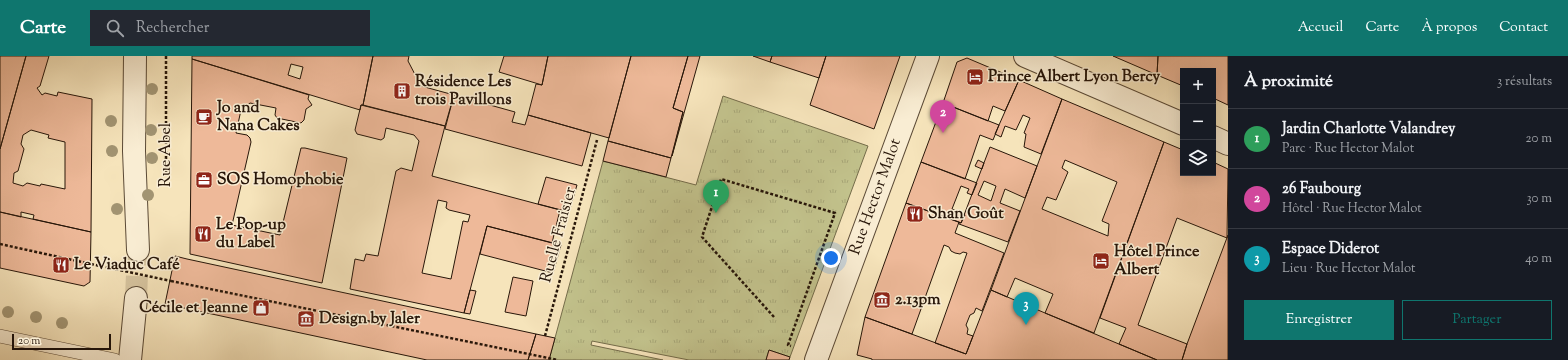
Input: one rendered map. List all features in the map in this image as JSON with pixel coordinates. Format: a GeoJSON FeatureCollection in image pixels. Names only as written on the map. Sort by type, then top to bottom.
{"type":"FeatureCollection","features":[{"type":"Feature","properties":{"kind":"street","name":"Rue Abel"},"geometry":{"type":"LineString","coordinates":[[135,56],[134,151],[138,250]]}},
{"type":"Feature","properties":{"kind":"street","name":"Rue Hector Malot"},"geometry":{"type":"LineString","coordinates":[[816,360],[928,56]]}},
{"type":"Feature","properties":{"kind":"street"},"geometry":{"type":"LineString","coordinates":[[1025,56],[1180,123]]}},
{"type":"Feature","properties":{"kind":"street"},"geometry":{"type":"LineString","coordinates":[[1216,138],[1228,144]]}},
{"type":"Feature","properties":{"kind":"street"},"geometry":{"type":"LineString","coordinates":[[130,360],[136,298]]}},
{"type":"Feature","properties":{"kind":"lane"},"geometry":{"type":"LineString","coordinates":[[0,336],[115,360]]}},
{"type":"Feature","properties":{"kind":"path","name":"Rue Abel"},"geometry":{"type":"LineString","coordinates":[[166,56],[166,180]]}},
{"type":"Feature","properties":{"kind":"path","name":"Ruelle Fraisier"},"geometry":{"type":"LineString","coordinates":[[545,336],[597,140]]}},
{"type":"Feature","properties":{"kind":"path"},"geometry":{"type":"LineString","coordinates":[[774,317],[702,237],[721,179],[835,213],[788,345]]}},
{"type":"Feature","properties":{"kind":"path"},"geometry":{"type":"LineString","coordinates":[[0,244],[558,360]]}},
{"type":"Feature","properties":{"kind":"green space"},"geometry":{"type":"Polygon","coordinates":[[[723,96],[868,146],[790,357],[769,350],[766,360],[689,360],[592,341],[591,345],[663,360],[549,360],[603,161],[696,185],[723,96]]]}},
{"type":"Feature","properties":{"kind":"building"},"geometry":{"type":"Polygon","coordinates":[[[0,56],[26,56],[0,149],[0,56]]]}},
{"type":"Feature","properties":{"kind":"building"},"geometry":{"type":"Polygon","coordinates":[[[26,56],[49,56],[40,86],[37,88],[42,95],[45,93],[57,96],[58,92],[92,99],[91,232],[33,219],[34,215],[21,212],[21,217],[0,212],[0,149],[26,56]],[[31,130],[23,135],[21,144],[24,149],[18,171],[14,173],[13,183],[23,186],[27,183],[40,186],[41,184],[65,189],[65,142],[48,138],[49,135],[31,130]]]}},
{"type":"Feature","properties":{"kind":"building"},"geometry":{"type":"Polygon","coordinates":[[[192,56],[373,56],[363,105],[361,105],[360,110],[192,59],[192,56]],[[291,64],[288,75],[300,79],[303,67],[291,64]]]}},
{"type":"Feature","properties":{"kind":"building","name":"Résidence Les trois Pavillons"},"geometry":{"type":"Polygon","coordinates":[[[373,56],[409,56],[408,61],[421,86],[454,95],[445,126],[363,105],[373,56]]]}},
{"type":"Feature","properties":{"kind":"building"},"geometry":{"type":"Polygon","coordinates":[[[504,56],[548,56],[542,85],[499,72],[504,56]]]}},
{"type":"Feature","properties":{"kind":"building"},"geometry":{"type":"Polygon","coordinates":[[[548,56],[631,56],[609,138],[528,115],[536,84],[542,85],[548,56]]]}},
{"type":"Feature","properties":{"kind":"building"},"geometry":{"type":"Polygon","coordinates":[[[631,56],[688,56],[673,108],[683,112],[671,158],[608,141],[631,56]]]}},
{"type":"Feature","properties":{"kind":"building"},"geometry":{"type":"Polygon","coordinates":[[[688,56],[700,56],[672,156],[683,112],[673,108],[688,56]]]}},
{"type":"Feature","properties":{"kind":"building"},"geometry":{"type":"Polygon","coordinates":[[[753,56],[772,56],[770,62],[753,56]]]}},
{"type":"Feature","properties":{"kind":"building"},"geometry":{"type":"Polygon","coordinates":[[[772,56],[826,56],[819,78],[770,62],[772,56]]]}},
{"type":"Feature","properties":{"kind":"building"},"geometry":{"type":"Polygon","coordinates":[[[826,56],[900,56],[874,129],[810,105],[826,56]]]}},
{"type":"Feature","properties":{"kind":"building"},"geometry":{"type":"Polygon","coordinates":[[[1113,56],[1158,56],[1157,75],[1113,56]]]}},
{"type":"Feature","properties":{"kind":"building"},"geometry":{"type":"Polygon","coordinates":[[[1158,56],[1228,56],[1228,105],[1216,99],[1216,68],[1180,68],[1180,85],[1157,75],[1158,56]]]}},
{"type":"Feature","properties":{"kind":"building"},"geometry":{"type":"Polygon","coordinates":[[[967,58],[1019,80],[1005,111],[993,106],[988,121],[943,103],[957,62],[967,58]]]}},
{"type":"Feature","properties":{"kind":"building"},"geometry":{"type":"Polygon","coordinates":[[[192,59],[309,95],[308,99],[312,105],[306,109],[304,120],[301,123],[277,118],[275,115],[276,108],[250,103],[241,110],[236,133],[247,135],[251,142],[232,225],[280,235],[301,148],[347,158],[322,283],[190,254],[192,59]]]}},
{"type":"Feature","properties":{"kind":"building"},"geometry":{"type":"Polygon","coordinates":[[[1019,80],[1062,99],[1041,154],[1024,147],[1026,134],[1024,133],[1030,118],[1023,115],[1016,130],[1005,126],[1001,137],[995,134],[1019,80]]]}},
{"type":"Feature","properties":{"kind":"building"},"geometry":{"type":"Polygon","coordinates":[[[454,95],[515,112],[512,122],[525,125],[528,115],[591,133],[582,166],[445,129],[454,95]]]}},
{"type":"Feature","properties":{"kind":"building"},"geometry":{"type":"Polygon","coordinates":[[[1062,99],[1164,142],[1094,333],[1045,313],[1053,294],[1015,278],[1007,297],[991,290],[1062,99]],[[1065,160],[1062,168],[1068,172],[1056,200],[1047,197],[1042,209],[1108,236],[1109,224],[1102,221],[1117,182],[1065,160]]]}},
{"type":"Feature","properties":{"kind":"building"},"geometry":{"type":"Polygon","coordinates":[[[943,103],[999,125],[993,140],[980,135],[965,179],[921,162],[943,103]]]}},
{"type":"Feature","properties":{"kind":"building"},"geometry":{"type":"Polygon","coordinates":[[[361,105],[445,126],[432,176],[560,210],[552,243],[487,226],[464,313],[350,289],[355,259],[364,261],[366,254],[378,256],[396,171],[401,168],[412,171],[419,141],[414,135],[386,128],[384,138],[381,140],[357,134],[355,130],[361,105]],[[438,200],[422,273],[451,279],[463,221],[468,222],[470,215],[449,210],[446,208],[447,202],[438,200]]]}},
{"type":"Feature","properties":{"kind":"building"},"geometry":{"type":"Polygon","coordinates":[[[608,141],[671,158],[666,177],[603,161],[608,141]]]}},
{"type":"Feature","properties":{"kind":"building"},"geometry":{"type":"Polygon","coordinates":[[[1164,142],[1180,149],[1180,176],[1216,176],[1216,163],[1228,169],[1227,238],[1177,218],[1138,325],[1187,344],[1182,360],[1157,360],[1119,344],[1126,328],[1100,318],[1164,142]]]}},
{"type":"Feature","properties":{"kind":"building"},"geometry":{"type":"Polygon","coordinates":[[[990,147],[1037,166],[1025,198],[1005,189],[1000,203],[1020,211],[1008,242],[959,224],[959,222],[961,223],[990,147]],[[984,181],[978,195],[991,201],[996,186],[984,181]]]}},
{"type":"Feature","properties":{"kind":"building"},"geometry":{"type":"Polygon","coordinates":[[[978,160],[984,163],[982,169],[975,166],[978,160]]]}},
{"type":"Feature","properties":{"kind":"building"},"geometry":{"type":"Polygon","coordinates":[[[921,162],[977,183],[972,195],[967,193],[969,189],[961,186],[952,209],[965,215],[961,223],[906,203],[921,162]]]}},
{"type":"Feature","properties":{"kind":"building"},"geometry":{"type":"Polygon","coordinates":[[[546,177],[577,185],[569,212],[538,204],[546,177]]]}},
{"type":"Feature","properties":{"kind":"building"},"geometry":{"type":"Polygon","coordinates":[[[906,203],[959,222],[955,233],[1004,253],[982,311],[976,308],[974,313],[970,315],[966,325],[968,329],[967,334],[973,336],[966,354],[935,343],[967,253],[955,253],[951,251],[949,247],[944,245],[912,334],[865,317],[906,203]]]}},
{"type":"Feature","properties":{"kind":"building"},"geometry":{"type":"Polygon","coordinates":[[[0,212],[91,232],[90,282],[84,286],[0,268],[0,212]]]}},
{"type":"Feature","properties":{"kind":"building"},"geometry":{"type":"Polygon","coordinates":[[[487,226],[561,245],[553,273],[480,254],[487,226]]]}},
{"type":"Feature","properties":{"kind":"building"},"geometry":{"type":"Polygon","coordinates":[[[1228,235],[1228,360],[1182,360],[1187,344],[1228,235]]]}},
{"type":"Feature","properties":{"kind":"building"},"geometry":{"type":"Polygon","coordinates":[[[175,256],[536,334],[528,360],[427,360],[165,304],[175,256]]]}},
{"type":"Feature","properties":{"kind":"building"},"geometry":{"type":"Polygon","coordinates":[[[513,277],[533,281],[526,316],[505,312],[513,277]]]}},
{"type":"Feature","properties":{"kind":"building"},"geometry":{"type":"Polygon","coordinates":[[[470,290],[476,291],[470,314],[464,313],[470,290]]]}},
{"type":"Feature","properties":{"kind":"building"},"geometry":{"type":"Polygon","coordinates":[[[991,290],[1157,360],[872,360],[857,355],[865,317],[966,354],[991,290]]]}},
{"type":"Feature","properties":{"kind":"building"},"geometry":{"type":"Polygon","coordinates":[[[536,334],[555,338],[549,360],[528,360],[536,334]]]}},
{"type":"Feature","properties":{"kind":"building"},"geometry":{"type":"Polygon","coordinates":[[[769,350],[790,357],[789,360],[766,360],[769,350]]]}},
{"type":"Feature","properties":{"kind":"tunnel"},"geometry":{"type":"LineString","coordinates":[[136,298],[138,250]]}},
{"type":"Feature","properties":{"kind":"place","name":"Prince Albert Lyon Bercy"},"geometry":{"type":"Point","coordinates":[975,77]}},
{"type":"Feature","properties":{"kind":"place","name":"Résidence Les trois Pavillons"},"geometry":{"type":"Point","coordinates":[402,91]}},
{"type":"Feature","properties":{"kind":"place","name":"Jo and Nana Cakes"},"geometry":{"type":"Point","coordinates":[204,117]}},
{"type":"Feature","properties":{"kind":"place","name":"26 Faubourg"},"geometry":{"type":"Point","coordinates":[943,133]}},
{"type":"Feature","properties":{"kind":"place","name":"SOS Homophobie"},"geometry":{"type":"Point","coordinates":[204,180]}},
{"type":"Feature","properties":{"kind":"place","name":"Jardin Charlotte Valandrey"},"geometry":{"type":"Point","coordinates":[716,213]}},
{"type":"Feature","properties":{"kind":"place","name":"Shan Goût"},"geometry":{"type":"Point","coordinates":[915,214]}},
{"type":"Feature","properties":{"kind":"place","name":"Le Pop-up du Label"},"geometry":{"type":"Point","coordinates":[203,234]}},
{"type":"Feature","properties":{"kind":"place","name":"Hôtel Prince Albert"},"geometry":{"type":"Point","coordinates":[1101,261]}},
{"type":"Feature","properties":{"kind":"place","name":"Le Viaduc Café"},"geometry":{"type":"Point","coordinates":[61,265]}},
{"type":"Feature","properties":{"kind":"place","name":"2.13pm"},"geometry":{"type":"Point","coordinates":[882,300]}},
{"type":"Feature","properties":{"kind":"place","name":"Cécile et Jeanne"},"geometry":{"type":"Point","coordinates":[261,308]}},
{"type":"Feature","properties":{"kind":"place","name":"Design by Jaler"},"geometry":{"type":"Point","coordinates":[306,319]}},
{"type":"Feature","properties":{"kind":"place","name":"Espace Diderot"},"geometry":{"type":"Point","coordinates":[1026,325]}}]}
